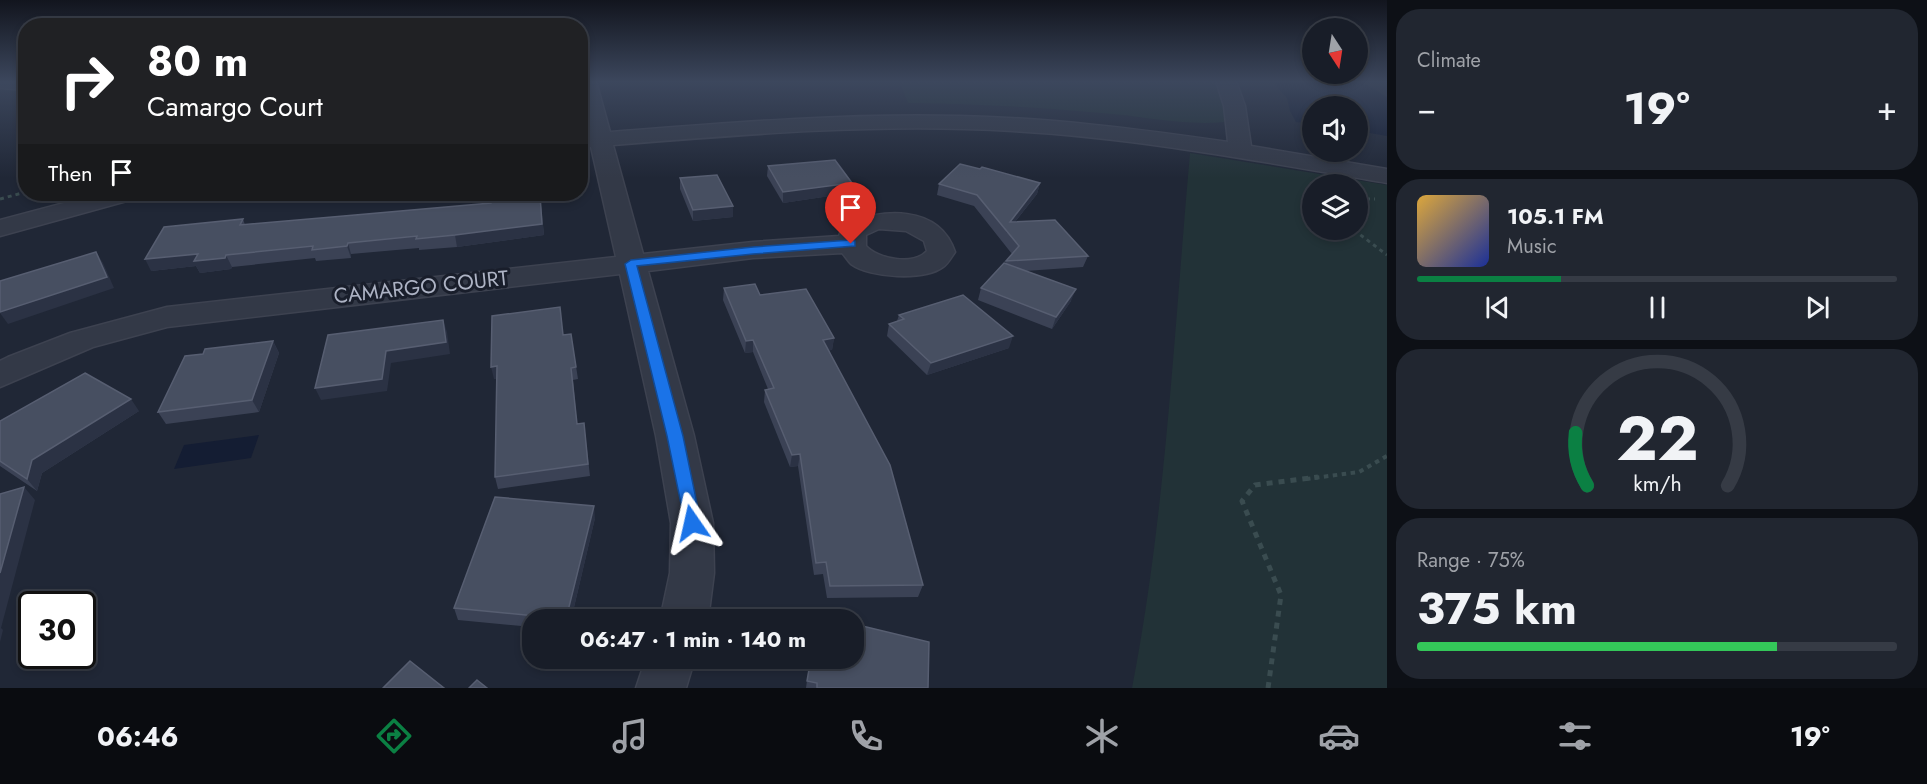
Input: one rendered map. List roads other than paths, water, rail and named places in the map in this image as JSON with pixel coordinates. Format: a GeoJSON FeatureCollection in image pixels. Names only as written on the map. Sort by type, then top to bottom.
{"type":"FeatureCollection","features":[{"type":"Feature","properties":{"kind":"street"},"geometry":{"type":"LineString","coordinates":[[590,113],[592,132],[631,264],[675,436],[692,523],[692,573],[686,609]]}},
{"type":"Feature","properties":{"kind":"street"},"geometry":{"type":"LineString","coordinates":[[1237,113],[1239,143]]}},
{"type":"Feature","properties":{"kind":"street"},"geometry":{"type":"LineString","coordinates":[[592,132],[838,122],[962,122],[1302,147]]}},
{"type":"Feature","properties":{"kind":"street"},"geometry":{"type":"LineString","coordinates":[[1239,143],[1387,176]]}},
{"type":"Feature","properties":{"kind":"street"},"geometry":{"type":"LineString","coordinates":[[1368,158],[1387,161]]}},
{"type":"Feature","properties":{"kind":"street"},"geometry":{"type":"LineString","coordinates":[[0,210],[35,201]]}},
{"type":"Feature","properties":{"kind":"street"},"geometry":{"type":"LineString","coordinates":[[0,228],[99,201]]}},
{"type":"Feature","properties":{"kind":"street","name":"CAMARGO COURT"},"geometry":{"type":"LineString","coordinates":[[0,375],[102,333],[167,317],[753,250],[851,244]]}},
{"type":"Feature","properties":{"kind":"street"},"geometry":{"type":"LineString","coordinates":[[661,688],[667,669]]}},
{"type":"Feature","properties":{"kind":"water"},"geometry":{"type":"Polygon","coordinates":[[[1291,113],[1302,113],[1302,123],[1296,122],[1291,113]]]}},
{"type":"Feature","properties":{"kind":"water"},"geometry":{"type":"Polygon","coordinates":[[[1368,113],[1387,113],[1387,136],[1368,133],[1368,113]]]}},
{"type":"Feature","properties":{"kind":"water"},"geometry":{"type":"Polygon","coordinates":[[[259,435],[251,458],[174,469],[184,445],[259,435]]]}}]}
